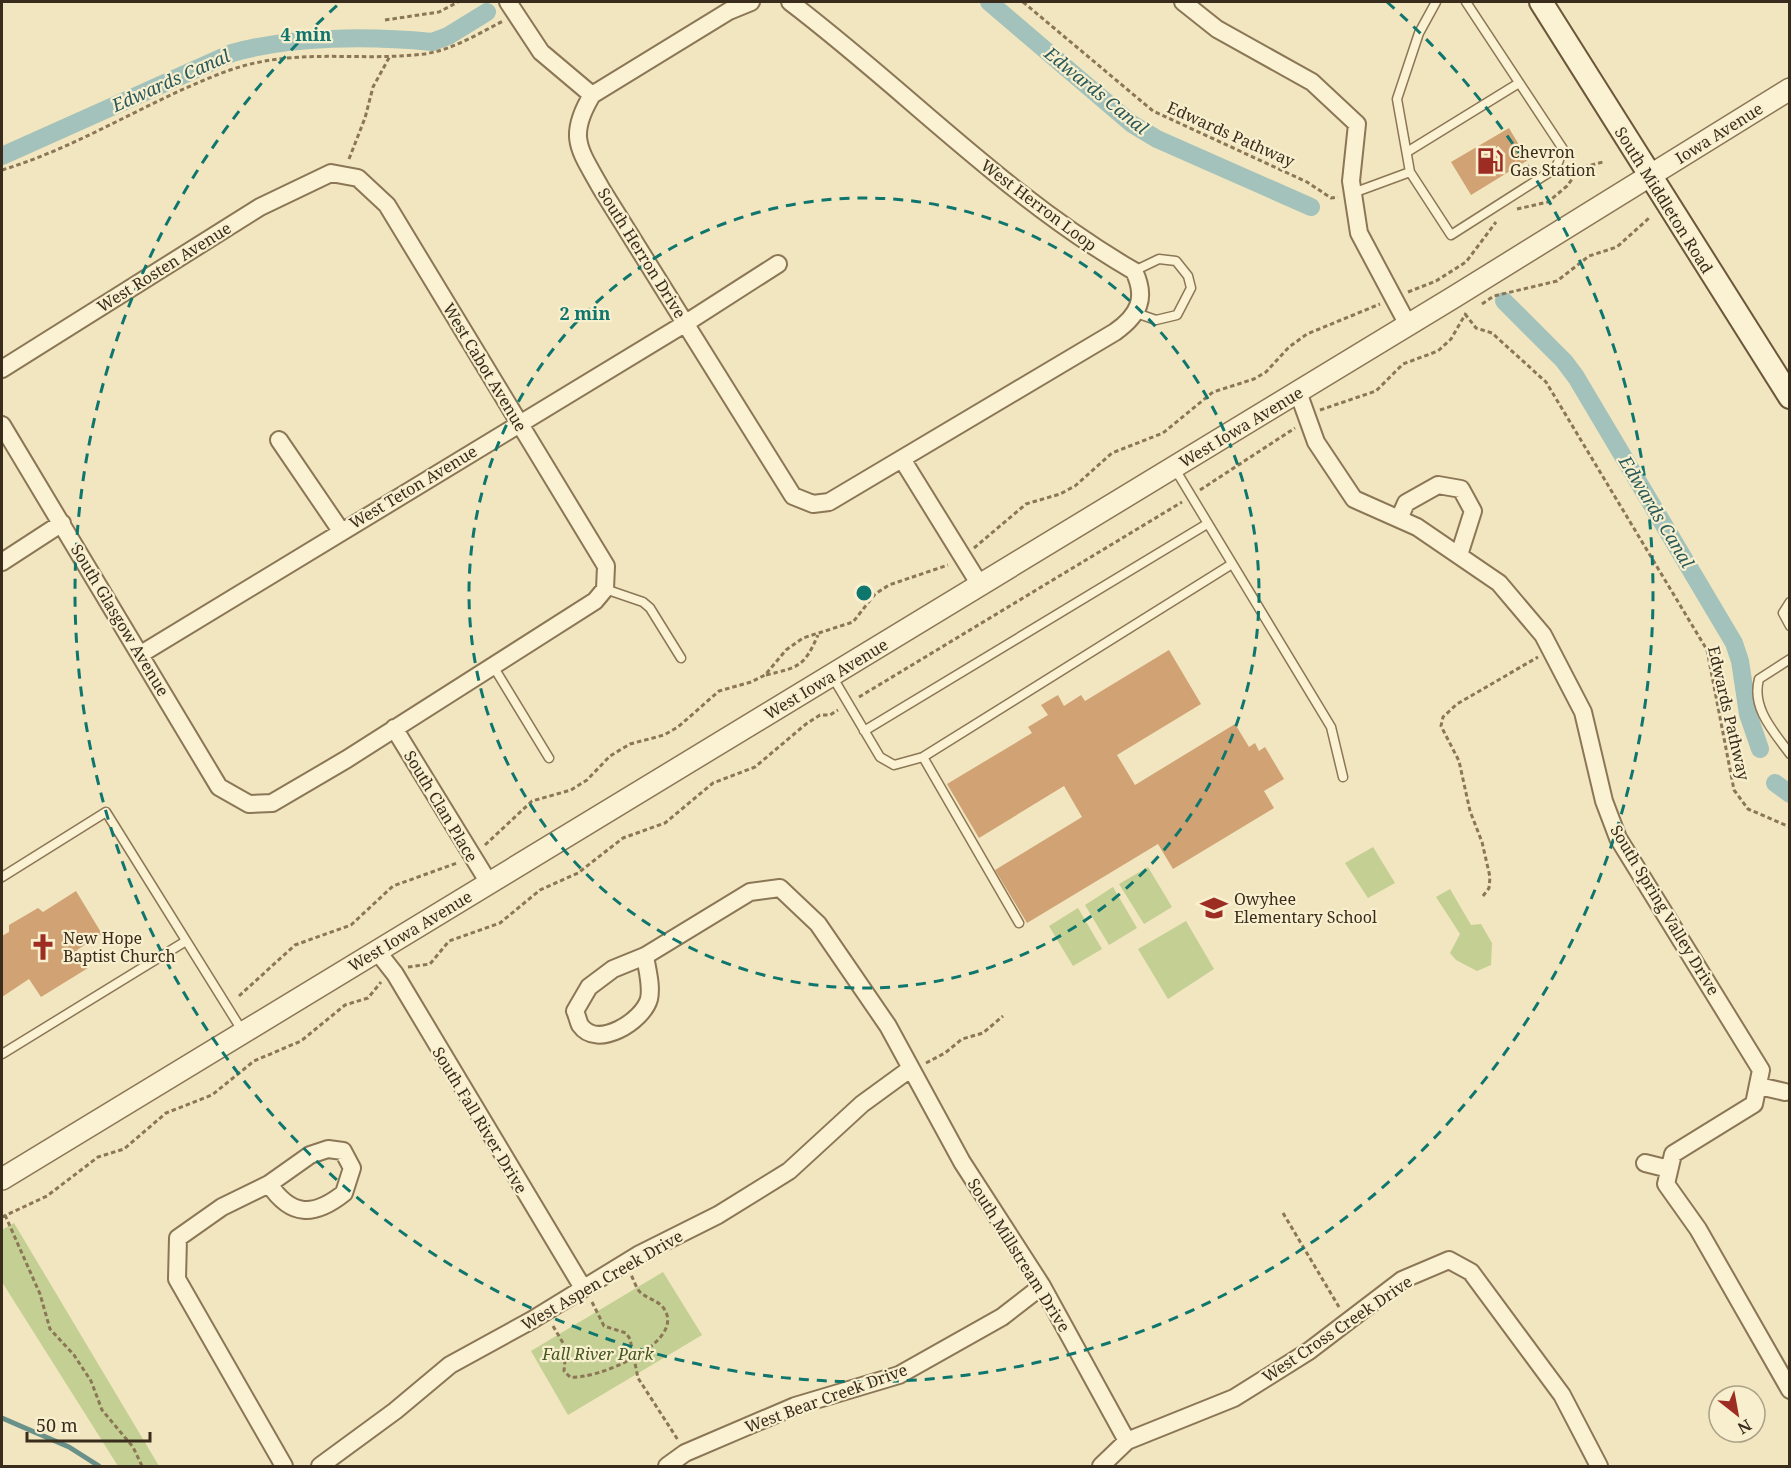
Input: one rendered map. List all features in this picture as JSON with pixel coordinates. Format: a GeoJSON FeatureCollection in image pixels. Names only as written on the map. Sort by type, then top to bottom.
{"type":"FeatureCollection","features":[{"type":"Feature","properties":{"kind":"main road","name":"South Middleton Road"},"geometry":{"type":"LineString","coordinates":[[1540,2],[1649,178],[1790,397]]}},
{"type":"Feature","properties":{"kind":"street"},"geometry":{"type":"LineString","coordinates":[[512,8],[541,51],[592,95],[729,11],[751,2]]}},
{"type":"Feature","properties":{"kind":"street","name":"West Herron Loop"},"geometry":{"type":"LineString","coordinates":[[790,2],[1041,211],[1093,248],[1134,271]]}},
{"type":"Feature","properties":{"kind":"street"},"geometry":{"type":"LineString","coordinates":[[1188,3],[1217,29],[1312,82],[1357,124],[1352,181],[1359,232],[1408,325]]}},
{"type":"Feature","properties":{"kind":"street","name":"Iowa Avenue"},"geometry":{"type":"LineString","coordinates":[[1649,178],[1790,88]]}},
{"type":"Feature","properties":{"kind":"street","name":"South Herron Drive"},"geometry":{"type":"LineString","coordinates":[[592,95],[580,114],[576,132],[581,153],[793,496],[813,504],[829,502],[902,459]]}},
{"type":"Feature","properties":{"kind":"street","name":"West Rosten Avenue"},"geometry":{"type":"LineString","coordinates":[[2,369],[260,207],[338,174]]}},
{"type":"Feature","properties":{"kind":"street","name":"West Cabot Avenue"},"geometry":{"type":"LineString","coordinates":[[338,174],[357,178],[387,205],[606,566],[605,589]]}},
{"type":"Feature","properties":{"kind":"street","name":"West Iowa Avenue"},"geometry":{"type":"LineString","coordinates":[[2,1179],[1408,325],[1459,306],[1649,178]]}},
{"type":"Feature","properties":{"kind":"street","name":"West Teton Avenue"},"geometry":{"type":"LineString","coordinates":[[141,654],[686,323],[778,264]]}},
{"type":"Feature","properties":{"kind":"street"},"geometry":{"type":"LineString","coordinates":[[980,585],[902,459],[1115,332],[1136,313],[1142,297],[1134,271]]}},
{"type":"Feature","properties":{"kind":"street","name":"South Spring Valley Drive"},"geometry":{"type":"LineString","coordinates":[[1298,392],[1316,442],[1354,499],[1417,526],[1499,583],[1543,635],[1583,712],[1604,801],[1618,838],[1761,1070],[1759,1086]]}},
{"type":"Feature","properties":{"kind":"street","name":"South Glasgow Avenue"},"geometry":{"type":"LineString","coordinates":[[2,425],[219,787],[249,804],[272,803],[394,728]]}},
{"type":"Feature","properties":{"kind":"street"},"geometry":{"type":"LineString","coordinates":[[279,440],[341,531]]}},
{"type":"Feature","properties":{"kind":"street"},"geometry":{"type":"LineString","coordinates":[[1399,519],[1406,503],[1438,485],[1461,489],[1473,511],[1459,555]]}},
{"type":"Feature","properties":{"kind":"street"},"geometry":{"type":"LineString","coordinates":[[2,562],[62,523]]}},
{"type":"Feature","properties":{"kind":"street"},"geometry":{"type":"LineString","coordinates":[[394,728],[595,602],[605,589]]}},
{"type":"Feature","properties":{"kind":"street","name":"South Clan Place"},"geometry":{"type":"LineString","coordinates":[[394,728],[470,856],[489,883]]}},
{"type":"Feature","properties":{"kind":"street","name":"South Millstream Drive"},"geometry":{"type":"LineString","coordinates":[[645,956],[750,892],[780,888],[818,924],[888,1026],[962,1162],[1042,1286],[1127,1441]]}},
{"type":"Feature","properties":{"kind":"street","name":"South Fall River Drive"},"geometry":{"type":"LineString","coordinates":[[377,951],[395,974],[583,1288]]}},
{"type":"Feature","properties":{"kind":"street"},"geometry":{"type":"LineString","coordinates":[[645,956],[649,998],[638,1015],[624,1026],[602,1034],[590,1032],[580,1026],[575,1011],[589,987],[613,969],[645,956]]}},
{"type":"Feature","properties":{"kind":"street","name":"West Aspen Creek Drive"},"geometry":{"type":"LineString","coordinates":[[320,1467],[395,1411],[450,1365],[545,1312],[624,1264],[718,1215],[789,1171],[862,1104],[910,1069]]}},
{"type":"Feature","properties":{"kind":"street"},"geometry":{"type":"LineString","coordinates":[[1785,1092],[1759,1086],[1754,1104],[1673,1154],[1666,1184],[1698,1229],[1790,1390]]}},
{"type":"Feature","properties":{"kind":"street"},"geometry":{"type":"LineString","coordinates":[[269,1184],[286,1204],[304,1212],[317,1209],[344,1193],[352,1168],[343,1151],[328,1149],[310,1155],[269,1184],[238,1197],[178,1238],[177,1279],[284,1467]]}},
{"type":"Feature","properties":{"kind":"street"},"geometry":{"type":"LineString","coordinates":[[1645,1163],[1669,1169]]}},
{"type":"Feature","properties":{"kind":"street","name":"West Cross Creek Drive"},"geometry":{"type":"LineString","coordinates":[[1101,1467],[1127,1441],[1234,1398],[1309,1351],[1402,1280],[1449,1260],[1472,1272],[1562,1395],[1593,1465]]}},
{"type":"Feature","properties":{"kind":"street","name":"West Bear Creek Drive"},"geometry":{"type":"LineString","coordinates":[[667,1467],[685,1453],[795,1406],[899,1375],[1002,1317],[1042,1286]]}},
{"type":"Feature","properties":{"kind":"lane"},"geometry":{"type":"LineString","coordinates":[[1436,2],[1419,33],[1397,99],[1410,172],[1451,236],[1556,168],[1563,149],[1466,2]]}},
{"type":"Feature","properties":{"kind":"lane"},"geometry":{"type":"LineString","coordinates":[[1407,152],[1519,83]]}},
{"type":"Feature","properties":{"kind":"lane"},"geometry":{"type":"LineString","coordinates":[[1353,193],[1410,172]]}},
{"type":"Feature","properties":{"kind":"lane"},"geometry":{"type":"LineString","coordinates":[[1134,271],[1159,259],[1176,261],[1188,276],[1191,288],[1177,315],[1156,320],[1136,313]]}},
{"type":"Feature","properties":{"kind":"lane"},"geometry":{"type":"LineString","coordinates":[[1174,468],[1331,727],[1343,777]]}},
{"type":"Feature","properties":{"kind":"lane"},"geometry":{"type":"LineString","coordinates":[[864,731],[1207,524]]}},
{"type":"Feature","properties":{"kind":"lane"},"geometry":{"type":"LineString","coordinates":[[831,676],[880,757],[894,765],[923,757],[1232,564]]}},
{"type":"Feature","properties":{"kind":"lane"},"geometry":{"type":"LineString","coordinates":[[605,589],[643,603],[650,608],[681,658]]}},
{"type":"Feature","properties":{"kind":"lane"},"geometry":{"type":"LineString","coordinates":[[1790,602],[1783,613],[1790,626]]}},
{"type":"Feature","properties":{"kind":"lane"},"geometry":{"type":"LineString","coordinates":[[1790,659],[1759,679],[1756,690],[1761,713],[1790,754]]}},
{"type":"Feature","properties":{"kind":"lane"},"geometry":{"type":"LineString","coordinates":[[493,666],[549,758]]}},
{"type":"Feature","properties":{"kind":"lane"},"geometry":{"type":"LineString","coordinates":[[923,757],[1019,923]]}},
{"type":"Feature","properties":{"kind":"lane"},"geometry":{"type":"LineString","coordinates":[[2,877],[106,812],[243,1032]]}},
{"type":"Feature","properties":{"kind":"lane"},"geometry":{"type":"LineString","coordinates":[[2,1053],[186,941]]}},
{"type":"Feature","properties":{"kind":"path"},"geometry":{"type":"LineString","coordinates":[[385,20],[439,12],[458,2]]}},
{"type":"Feature","properties":{"kind":"path","name":"Edwards Pathway"},"geometry":{"type":"LineString","coordinates":[[1023,2],[1153,111],[1307,182],[1331,198],[1353,193]]}},
{"type":"Feature","properties":{"kind":"path"},"geometry":{"type":"LineString","coordinates":[[2,170],[108,128],[230,70],[280,57],[426,54],[452,47],[512,8]]}},
{"type":"Feature","properties":{"kind":"path"},"geometry":{"type":"LineString","coordinates":[[338,174],[373,87],[390,56]]}},
{"type":"Feature","properties":{"kind":"path"},"geometry":{"type":"LineString","coordinates":[[1513,210],[1548,202],[1562,191],[1580,168],[1603,162]]}},
{"type":"Feature","properties":{"kind":"path"},"geometry":{"type":"LineString","coordinates":[[764,675],[786,650],[803,638],[853,622],[876,594],[901,579],[941,569],[978,546],[1026,504],[1076,486],[1112,453],[1163,434],[1213,392],[1254,379],[1266,372],[1289,347],[1307,334],[1436,281],[1466,262],[1502,217]]}},
{"type":"Feature","properties":{"kind":"path"},"geometry":{"type":"LineString","coordinates":[[142,1467],[133,1447],[102,1410],[91,1381],[74,1355],[50,1329],[40,1294],[3,1216],[47,1196],[98,1157],[124,1149],[166,1113],[213,1095],[254,1061],[300,1041],[345,1005],[368,998],[377,985],[395,974],[407,967],[430,964],[449,941],[500,923],[540,890],[578,873],[623,838],[665,823],[713,783],[755,767],[820,715],[830,715],[849,704],[1191,497],[1324,408],[1376,391],[1403,364],[1438,351],[1451,339],[1459,306],[1557,281],[1589,256],[1617,247],[1649,218]]}},
{"type":"Feature","properties":{"kind":"path","name":"Edwards Pathway"},"geometry":{"type":"LineString","coordinates":[[1459,306],[1476,328],[1492,333],[1546,382],[1707,650],[1734,789],[1748,808],[1790,827]]}},
{"type":"Feature","properties":{"kind":"path"},"geometry":{"type":"LineString","coordinates":[[239,996],[295,945],[351,925],[393,886],[434,874],[484,848],[532,801],[571,790],[587,780],[610,756],[630,744],[664,735],[678,727],[718,691],[751,682],[764,675],[788,670],[807,659],[818,634]]}},
{"type":"Feature","properties":{"kind":"path"},"geometry":{"type":"LineString","coordinates":[[1483,896],[1489,888],[1490,877],[1482,842],[1470,811],[1459,761],[1441,726],[1443,717],[1457,704],[1550,650]]}},
{"type":"Feature","properties":{"kind":"path"},"geometry":{"type":"LineString","coordinates":[[910,1069],[945,1053],[962,1039],[983,1033],[1003,1016]]}},
{"type":"Feature","properties":{"kind":"path"},"geometry":{"type":"LineString","coordinates":[[1284,1213],[1347,1322]]}},
{"type":"Feature","properties":{"kind":"path"},"geometry":{"type":"LineString","coordinates":[[545,1312],[566,1348],[564,1371],[570,1377],[605,1371],[633,1357],[656,1343],[666,1331],[668,1317],[662,1304],[639,1291],[624,1264]]}},
{"type":"Feature","properties":{"kind":"path"},"geometry":{"type":"LineString","coordinates":[[583,1288],[604,1326],[626,1334],[630,1339],[638,1378],[685,1453]]}},
{"type":"Feature","properties":{"kind":"green space"},"geometry":{"type":"Polygon","coordinates":[[[1373,847],[1395,883],[1368,898],[1345,863],[1373,847]]]}},
{"type":"Feature","properties":{"kind":"green space"},"geometry":{"type":"Polygon","coordinates":[[[1148,867],[1172,907],[1144,924],[1119,884],[1148,867]]]}},
{"type":"Feature","properties":{"kind":"green space"},"geometry":{"type":"Polygon","coordinates":[[[1113,887],[1137,928],[1109,945],[1085,905],[1113,887]]]}},
{"type":"Feature","properties":{"kind":"green space"},"geometry":{"type":"Polygon","coordinates":[[[1450,889],[1471,925],[1481,924],[1492,943],[1491,965],[1477,971],[1456,960],[1450,953],[1460,934],[1436,897],[1450,889]]]}},
{"type":"Feature","properties":{"kind":"green space"},"geometry":{"type":"Polygon","coordinates":[[[1078,908],[1102,949],[1073,966],[1049,926],[1078,908]]]}},
{"type":"Feature","properties":{"kind":"green space"},"geometry":{"type":"Polygon","coordinates":[[[1186,921],[1214,969],[1168,999],[1138,949],[1186,921]]]}},
{"type":"Feature","properties":{"kind":"green space"},"geometry":{"type":"Polygon","coordinates":[[[14,1223],[159,1466],[118,1466],[2,1282],[2,1230],[14,1223]]]}},
{"type":"Feature","properties":{"kind":"green space","name":"Fall River Park"},"geometry":{"type":"Polygon","coordinates":[[[663,1272],[702,1335],[568,1415],[531,1351],[663,1272]]]}},
{"type":"Feature","properties":{"kind":"building","name":"Chevron Gas Station"},"geometry":{"type":"Polygon","coordinates":[[[1509,128],[1528,160],[1471,195],[1451,162],[1509,128]]]}},
{"type":"Feature","properties":{"kind":"building"},"geometry":{"type":"Polygon","coordinates":[[[1169,650],[1201,704],[1117,755],[1135,785],[1235,724],[1249,747],[1255,743],[1259,751],[1265,747],[1284,779],[1264,791],[1274,808],[1173,869],[1158,844],[1027,923],[995,870],[1082,817],[1064,786],[979,838],[947,784],[1032,733],[1028,727],[1048,715],[1041,705],[1058,695],[1064,706],[1081,695],[1085,701],[1169,650]]]}},
{"type":"Feature","properties":{"kind":"building"},"geometry":{"type":"Polygon","coordinates":[[[76,891],[102,934],[77,950],[88,968],[41,997],[29,979],[2,997],[2,936],[9,932],[9,925],[38,908],[43,912],[76,891]]]}},
{"type":"Feature","properties":{"kind":"waterway","name":"Edwards Canal"},"geometry":{"type":"LineString","coordinates":[[989,2],[1132,124],[1157,139],[1311,207]]}},
{"type":"Feature","properties":{"kind":"waterway","name":"Edwards Canal"},"geometry":{"type":"LineString","coordinates":[[2,156],[232,53],[255,47],[305,40],[357,38],[432,42],[448,36],[487,12]]}},
{"type":"Feature","properties":{"kind":"waterway","name":"Edwards Canal"},"geometry":{"type":"LineString","coordinates":[[1504,301],[1564,361],[1576,377],[1734,643],[1740,661],[1748,714],[1760,749]]}},
{"type":"Feature","properties":{"kind":"waterway","name":"Edwards Canal"},"geometry":{"type":"LineString","coordinates":[[1775,783],[1790,794]]}},
{"type":"Feature","properties":{"kind":"waterway"},"geometry":{"type":"LineString","coordinates":[[2,1418],[69,1447],[99,1466]]}},
{"type":"Feature","properties":{"kind":"place","name":"Chevron Gas Station"},"geometry":{"type":"Point","coordinates":[1490,161]}},
{"type":"Feature","properties":{"kind":"place","name":"Owyhee Elementary School"},"geometry":{"type":"Point","coordinates":[1214,908]}},
{"type":"Feature","properties":{"kind":"place","name":"New Hope Baptist Church"},"geometry":{"type":"Point","coordinates":[43,947]}}]}
